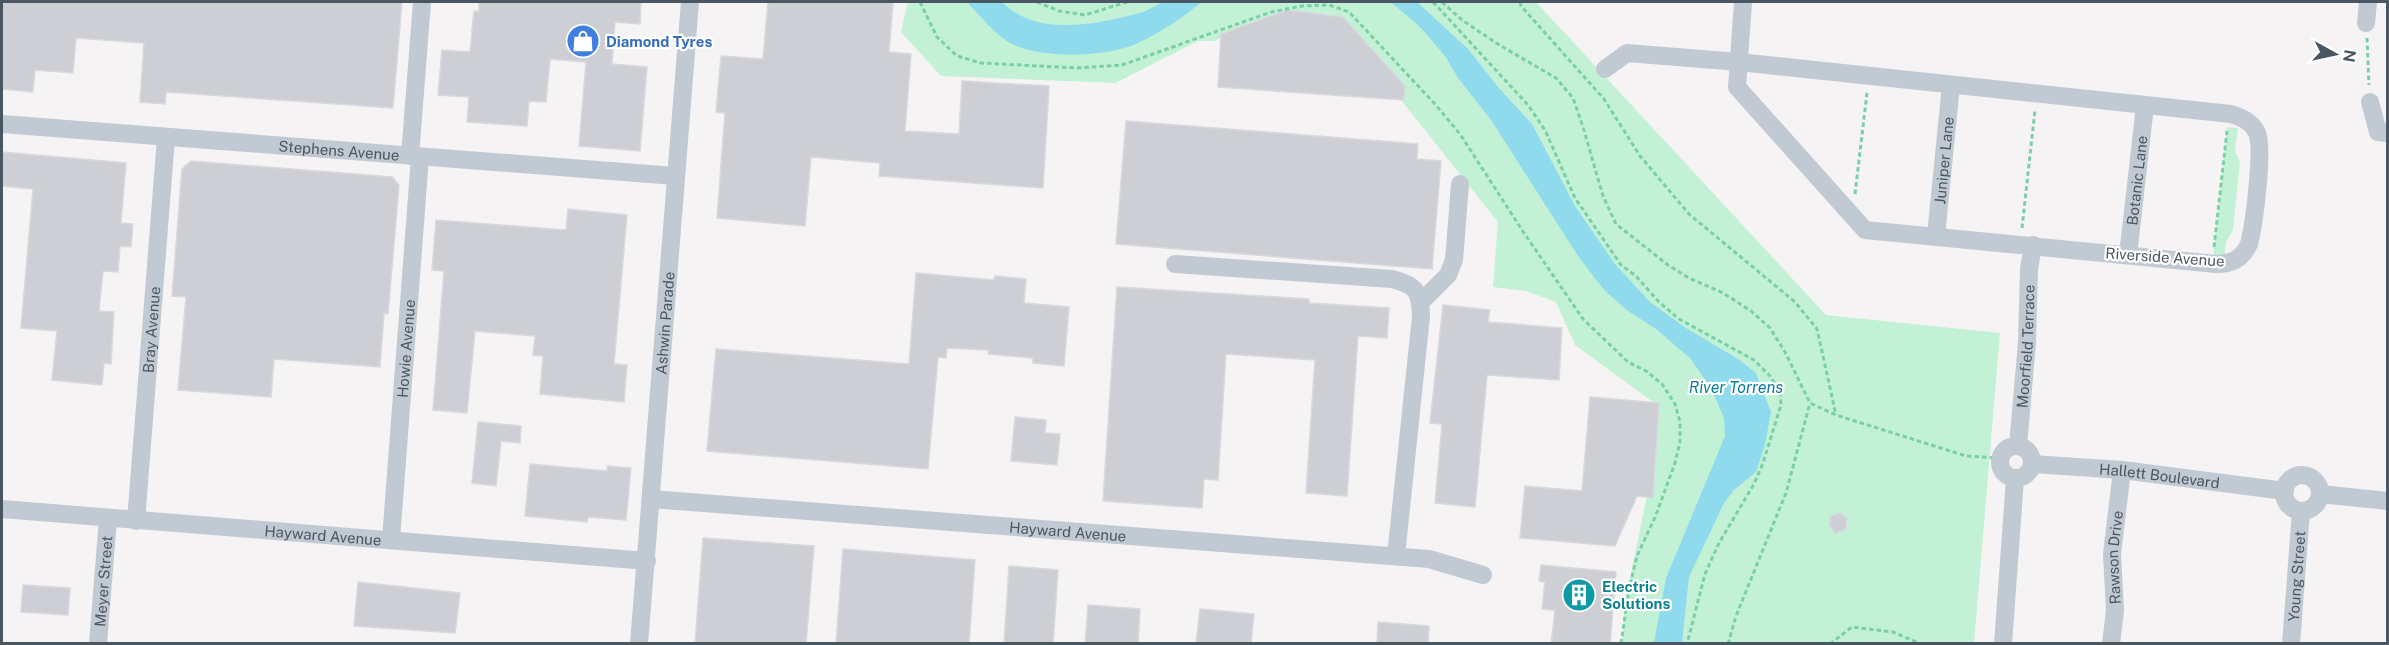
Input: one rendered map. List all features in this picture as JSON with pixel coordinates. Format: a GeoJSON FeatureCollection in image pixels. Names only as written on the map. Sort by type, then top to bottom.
{"type":"FeatureCollection","features":[{"type":"Feature","properties":{"kind":"street","name":"Howie Avenue"},"geometry":{"type":"LineString","coordinates":[[391,540],[415,156],[422,2]]}},
{"type":"Feature","properties":{"kind":"street","name":"Ashwin Parade"},"geometry":{"type":"LineString","coordinates":[[639,644],[690,2]]}},
{"type":"Feature","properties":{"kind":"street"},"geometry":{"type":"LineString","coordinates":[[1605,69],[1627,53],[1739,62],[1743,2]]}},
{"type":"Feature","properties":{"kind":"street"},"geometry":{"type":"LineString","coordinates":[[2366,23],[2368,2]]}},
{"type":"Feature","properties":{"kind":"street","name":"Riverside Avenue"},"geometry":{"type":"LineString","coordinates":[[1739,62],[2241,117],[2254,127],[2260,143],[2249,244],[2240,258],[2232,262],[2212,263],[1865,230],[1737,87],[1739,62]]}},
{"type":"Feature","properties":{"kind":"street","name":"Juniper Lane"},"geometry":{"type":"LineString","coordinates":[[1936,236],[1951,85]]}},
{"type":"Feature","properties":{"kind":"street"},"geometry":{"type":"LineString","coordinates":[[2370,102],[2378,132],[2388,133]]}},
{"type":"Feature","properties":{"kind":"street","name":"Botanic Lane"},"geometry":{"type":"LineString","coordinates":[[2128,255],[2145,105]]}},
{"type":"Feature","properties":{"kind":"street","name":"Stephens Avenue"},"geometry":{"type":"LineString","coordinates":[[2,124],[675,176]]}},
{"type":"Feature","properties":{"kind":"street","name":"Bray Avenue"},"geometry":{"type":"LineString","coordinates":[[136,521],[166,138]]}},
{"type":"Feature","properties":{"kind":"street"},"geometry":{"type":"LineString","coordinates":[[1421,303],[1448,275],[1454,260],[1460,184]]}},
{"type":"Feature","properties":{"kind":"street","name":"Moorfield Terrace"},"geometry":{"type":"LineString","coordinates":[[2018,446],[2027,342],[2029,269],[2026,245]]}},
{"type":"Feature","properties":{"kind":"street"},"geometry":{"type":"LineString","coordinates":[[1175,264],[1392,279],[1416,290],[1421,303],[1396,556]]}},
{"type":"Feature","properties":{"kind":"street"},"geometry":{"type":"LineString","coordinates":[[2018,446],[2029,452],[2032,464],[2026,475],[2015,479],[2003,472],[2000,458],[2007,449],[2018,446]]}},
{"type":"Feature","properties":{"kind":"street","name":"Hallett Boulevard"},"geometry":{"type":"LineString","coordinates":[[2032,464],[2122,470],[2285,491]]}},
{"type":"Feature","properties":{"kind":"street","name":"Rawson Drive"},"geometry":{"type":"LineString","coordinates":[[2110,644],[2115,610],[2112,554],[2122,470]]}},
{"type":"Feature","properties":{"kind":"street"},"geometry":{"type":"LineString","coordinates":[[2301,475],[2317,483],[2320,494],[2312,508],[2301,510],[2290,506],[2285,491],[2290,480],[2301,475]]}},
{"type":"Feature","properties":{"kind":"street"},"geometry":{"type":"LineString","coordinates":[[2003,644],[2015,479]]}},
{"type":"Feature","properties":{"kind":"street"},"geometry":{"type":"LineString","coordinates":[[2320,494],[2388,501]]}},
{"type":"Feature","properties":{"kind":"street","name":"Hayward Avenue"},"geometry":{"type":"LineString","coordinates":[[651,499],[1429,559],[1483,575]]}},
{"type":"Feature","properties":{"kind":"street","name":"Hayward Avenue"},"geometry":{"type":"LineString","coordinates":[[2,509],[647,561]]}},
{"type":"Feature","properties":{"kind":"street","name":"Young Street"},"geometry":{"type":"LineString","coordinates":[[2291,644],[2301,510]]}},
{"type":"Feature","properties":{"kind":"street","name":"Meyer Street"},"geometry":{"type":"LineString","coordinates":[[98,644],[108,518]]}},
{"type":"Feature","properties":{"kind":"path"},"geometry":{"type":"LineString","coordinates":[[920,2],[937,37],[957,56],[981,63],[1077,68],[1122,65],[1271,12],[1302,6],[1329,5],[1349,12],[1434,103],[1460,135],[1583,319],[1628,362],[1646,371],[1662,384],[1675,404],[1680,422],[1680,442],[1675,463],[1656,515],[1637,556],[1629,589],[1622,644]]}},
{"type":"Feature","properties":{"kind":"path"},"geometry":{"type":"LineString","coordinates":[[1037,2],[1059,11],[1085,15],[1126,2]]}},
{"type":"Feature","properties":{"kind":"path"},"geometry":{"type":"LineString","coordinates":[[1433,2],[1487,63],[1511,85],[1533,113],[1545,130],[1575,198],[1621,265],[1636,276],[1659,302],[1679,319],[1754,360],[1770,376],[1780,392],[1781,405],[1763,462],[1754,484],[1719,543],[1705,574],[1687,644]]}},
{"type":"Feature","properties":{"kind":"path"},"geometry":{"type":"LineString","coordinates":[[1442,2],[1462,20],[1496,43],[1556,78],[1573,98],[1603,196],[1616,224],[1668,265],[1689,278],[1723,293],[1770,328],[1785,352],[1810,403],[1836,415],[1965,456],[2000,458]]}},
{"type":"Feature","properties":{"kind":"path"},"geometry":{"type":"LineString","coordinates":[[1521,2],[1521,6],[1604,99],[1640,156],[1689,214],[1795,302],[1817,329],[1836,415]]}},
{"type":"Feature","properties":{"kind":"path"},"geometry":{"type":"LineString","coordinates":[[2366,23],[2370,102]]}},
{"type":"Feature","properties":{"kind":"path"},"geometry":{"type":"LineString","coordinates":[[1853,216],[1869,76]]}},
{"type":"Feature","properties":{"kind":"path"},"geometry":{"type":"LineString","coordinates":[[2026,245],[2036,93]]}},
{"type":"Feature","properties":{"kind":"path"},"geometry":{"type":"LineString","coordinates":[[2212,263],[2228,114]]}},
{"type":"Feature","properties":{"kind":"path"},"geometry":{"type":"LineString","coordinates":[[1728,644],[1740,605],[1785,493],[1810,403]]}},
{"type":"Feature","properties":{"kind":"path"},"geometry":{"type":"LineString","coordinates":[[1830,644],[1852,627],[1893,632],[1922,644]]}},
{"type":"Feature","properties":{"kind":"green space"},"geometry":{"type":"Polygon","coordinates":[[[908,2],[1536,2],[1826,315],[2000,333],[1974,643],[1622,643],[1625,603],[1650,481],[1653,402],[1575,345],[1556,302],[1526,291],[1493,287],[1498,222],[1343,27],[1250,23],[1214,41],[1198,41],[1115,83],[941,76],[901,32],[908,2]]]}},
{"type":"Feature","properties":{"kind":"green space"},"geometry":{"type":"Polygon","coordinates":[[[2227,127],[2238,128],[2235,151],[2240,162],[2233,230],[2226,242],[2224,258],[2213,258],[2227,127]]]}},
{"type":"Feature","properties":{"kind":"water"},"geometry":{"type":"Polygon","coordinates":[[[967,2],[1002,2],[1017,13],[1033,20],[1070,25],[1108,21],[1143,12],[1165,2],[1201,2],[1170,25],[1136,44],[1108,52],[1075,55],[1042,53],[1014,45],[994,31],[967,2]]]}},
{"type":"Feature","properties":{"kind":"water","name":"River Torrens"},"geometry":{"type":"Polygon","coordinates":[[[1391,2],[1417,2],[1468,49],[1532,124],[1575,206],[1615,264],[1650,302],[1756,373],[1771,412],[1765,445],[1756,472],[1734,490],[1724,503],[1689,577],[1682,643],[1654,643],[1666,578],[1725,436],[1724,418],[1712,390],[1690,358],[1605,291],[1580,259],[1491,120],[1458,78],[1445,56],[1421,28],[1391,2]]]}},
{"type":"Feature","properties":{"kind":"building"},"geometry":{"type":"Polygon","coordinates":[[[2,2],[402,2],[393,108],[166,92],[165,104],[140,102],[144,43],[76,38],[73,73],[35,70],[33,92],[2,89],[2,2]]]}},
{"type":"Feature","properties":{"kind":"building"},"geometry":{"type":"Polygon","coordinates":[[[479,2],[641,2],[640,24],[615,22],[612,64],[647,67],[640,151],[579,146],[586,62],[550,59],[546,102],[529,101],[527,126],[467,122],[469,97],[438,95],[442,50],[470,52],[474,11],[479,11],[479,2]]]}},
{"type":"Feature","properties":{"kind":"building"},"geometry":{"type":"Polygon","coordinates":[[[768,2],[893,2],[889,52],[911,54],[905,131],[959,134],[962,81],[1049,86],[1043,188],[879,176],[880,163],[811,157],[805,226],[717,218],[725,113],[716,112],[721,56],[763,59],[768,2]]]}},
{"type":"Feature","properties":{"kind":"building"},"geometry":{"type":"Polygon","coordinates":[[[1287,10],[1343,17],[1405,86],[1404,100],[1218,87],[1221,34],[1287,10]]]}},
{"type":"Feature","properties":{"kind":"building"},"geometry":{"type":"Polygon","coordinates":[[[1126,121],[1418,144],[1417,159],[1441,161],[1432,269],[1116,244],[1126,121]]]}},
{"type":"Feature","properties":{"kind":"building"},"geometry":{"type":"Polygon","coordinates":[[[2,152],[126,163],[121,223],[133,224],[131,247],[120,246],[118,272],[103,271],[99,311],[114,312],[111,364],[104,363],[102,385],[52,380],[57,331],[21,328],[33,189],[2,186],[2,152]]]}},
{"type":"Feature","properties":{"kind":"building"},"geometry":{"type":"Polygon","coordinates":[[[191,161],[392,177],[399,185],[388,314],[384,313],[380,367],[274,359],[271,397],[178,390],[186,297],[172,296],[182,169],[191,161]]]}},
{"type":"Feature","properties":{"kind":"building"},"geometry":{"type":"Polygon","coordinates":[[[568,209],[627,215],[614,364],[627,365],[624,402],[540,394],[543,356],[533,355],[535,336],[475,331],[467,413],[433,410],[444,271],[432,270],[436,220],[566,230],[568,209]]]}},
{"type":"Feature","properties":{"kind":"building"},"geometry":{"type":"Polygon","coordinates":[[[916,273],[994,280],[995,276],[1026,279],[1024,303],[1069,307],[1064,366],[1033,363],[1033,358],[988,354],[989,350],[947,348],[946,358],[938,357],[928,469],[707,451],[716,349],[909,364],[916,273]]]}},
{"type":"Feature","properties":{"kind":"building"},"geometry":{"type":"Polygon","coordinates":[[[1117,287],[1309,299],[1309,303],[1389,308],[1387,338],[1358,336],[1347,496],[1306,493],[1315,360],[1226,354],[1218,480],[1204,479],[1202,508],[1103,501],[1117,287]]]}},
{"type":"Feature","properties":{"kind":"building"},"geometry":{"type":"Polygon","coordinates":[[[1443,305],[1490,310],[1488,322],[1562,328],[1559,380],[1487,375],[1475,507],[1435,503],[1442,424],[1430,423],[1443,305]]]}},
{"type":"Feature","properties":{"kind":"building"},"geometry":{"type":"Polygon","coordinates":[[[1590,397],[1659,403],[1653,498],[1637,496],[1615,546],[1520,538],[1525,486],[1582,491],[1590,397]]]}},
{"type":"Feature","properties":{"kind":"building"},"geometry":{"type":"Polygon","coordinates":[[[1015,417],[1046,420],[1045,433],[1060,434],[1057,465],[1011,461],[1015,417]]]}},
{"type":"Feature","properties":{"kind":"building"},"geometry":{"type":"Polygon","coordinates":[[[478,422],[521,426],[520,443],[501,441],[496,486],[472,483],[478,422]]]}},
{"type":"Feature","properties":{"kind":"building"},"geometry":{"type":"Polygon","coordinates":[[[530,464],[607,471],[607,466],[631,468],[626,520],[588,517],[587,522],[525,516],[530,464]]]}},
{"type":"Feature","properties":{"kind":"building"},"geometry":{"type":"Polygon","coordinates":[[[1840,513],[1847,518],[1846,529],[1836,533],[1829,526],[1831,516],[1840,513]]]}},
{"type":"Feature","properties":{"kind":"building"},"geometry":{"type":"Polygon","coordinates":[[[703,538],[814,546],[806,644],[695,644],[703,538]]]}},
{"type":"Feature","properties":{"kind":"building"},"geometry":{"type":"Polygon","coordinates":[[[843,549],[975,560],[969,644],[836,644],[843,549]]]}},
{"type":"Feature","properties":{"kind":"building","name":"Electric Solutions"},"geometry":{"type":"Polygon","coordinates":[[[1541,565],[1616,572],[1610,644],[1551,644],[1555,610],[1542,609],[1545,582],[1539,581],[1541,565]]]}},
{"type":"Feature","properties":{"kind":"building"},"geometry":{"type":"Polygon","coordinates":[[[1009,566],[1058,570],[1053,644],[1004,644],[1009,566]]]}},
{"type":"Feature","properties":{"kind":"building"},"geometry":{"type":"Polygon","coordinates":[[[358,582],[460,593],[455,633],[354,626],[358,582]]]}},
{"type":"Feature","properties":{"kind":"building"},"geometry":{"type":"Polygon","coordinates":[[[23,585],[70,588],[68,615],[21,612],[23,585]]]}},
{"type":"Feature","properties":{"kind":"building"},"geometry":{"type":"Polygon","coordinates":[[[1088,605],[1140,609],[1138,644],[1085,644],[1088,605]]]}},
{"type":"Feature","properties":{"kind":"building"},"geometry":{"type":"Polygon","coordinates":[[[1200,609],[1254,614],[1251,644],[1196,644],[1200,609]]]}},
{"type":"Feature","properties":{"kind":"building"},"geometry":{"type":"Polygon","coordinates":[[[1378,622],[1429,626],[1428,644],[1377,644],[1378,622]]]}},
{"type":"Feature","properties":{"kind":"place","name":"Diamond Tyres"},"geometry":{"type":"Point","coordinates":[583,41]}},
{"type":"Feature","properties":{"kind":"place","name":"Electric Solutions"},"geometry":{"type":"Point","coordinates":[1579,595]}}]}
